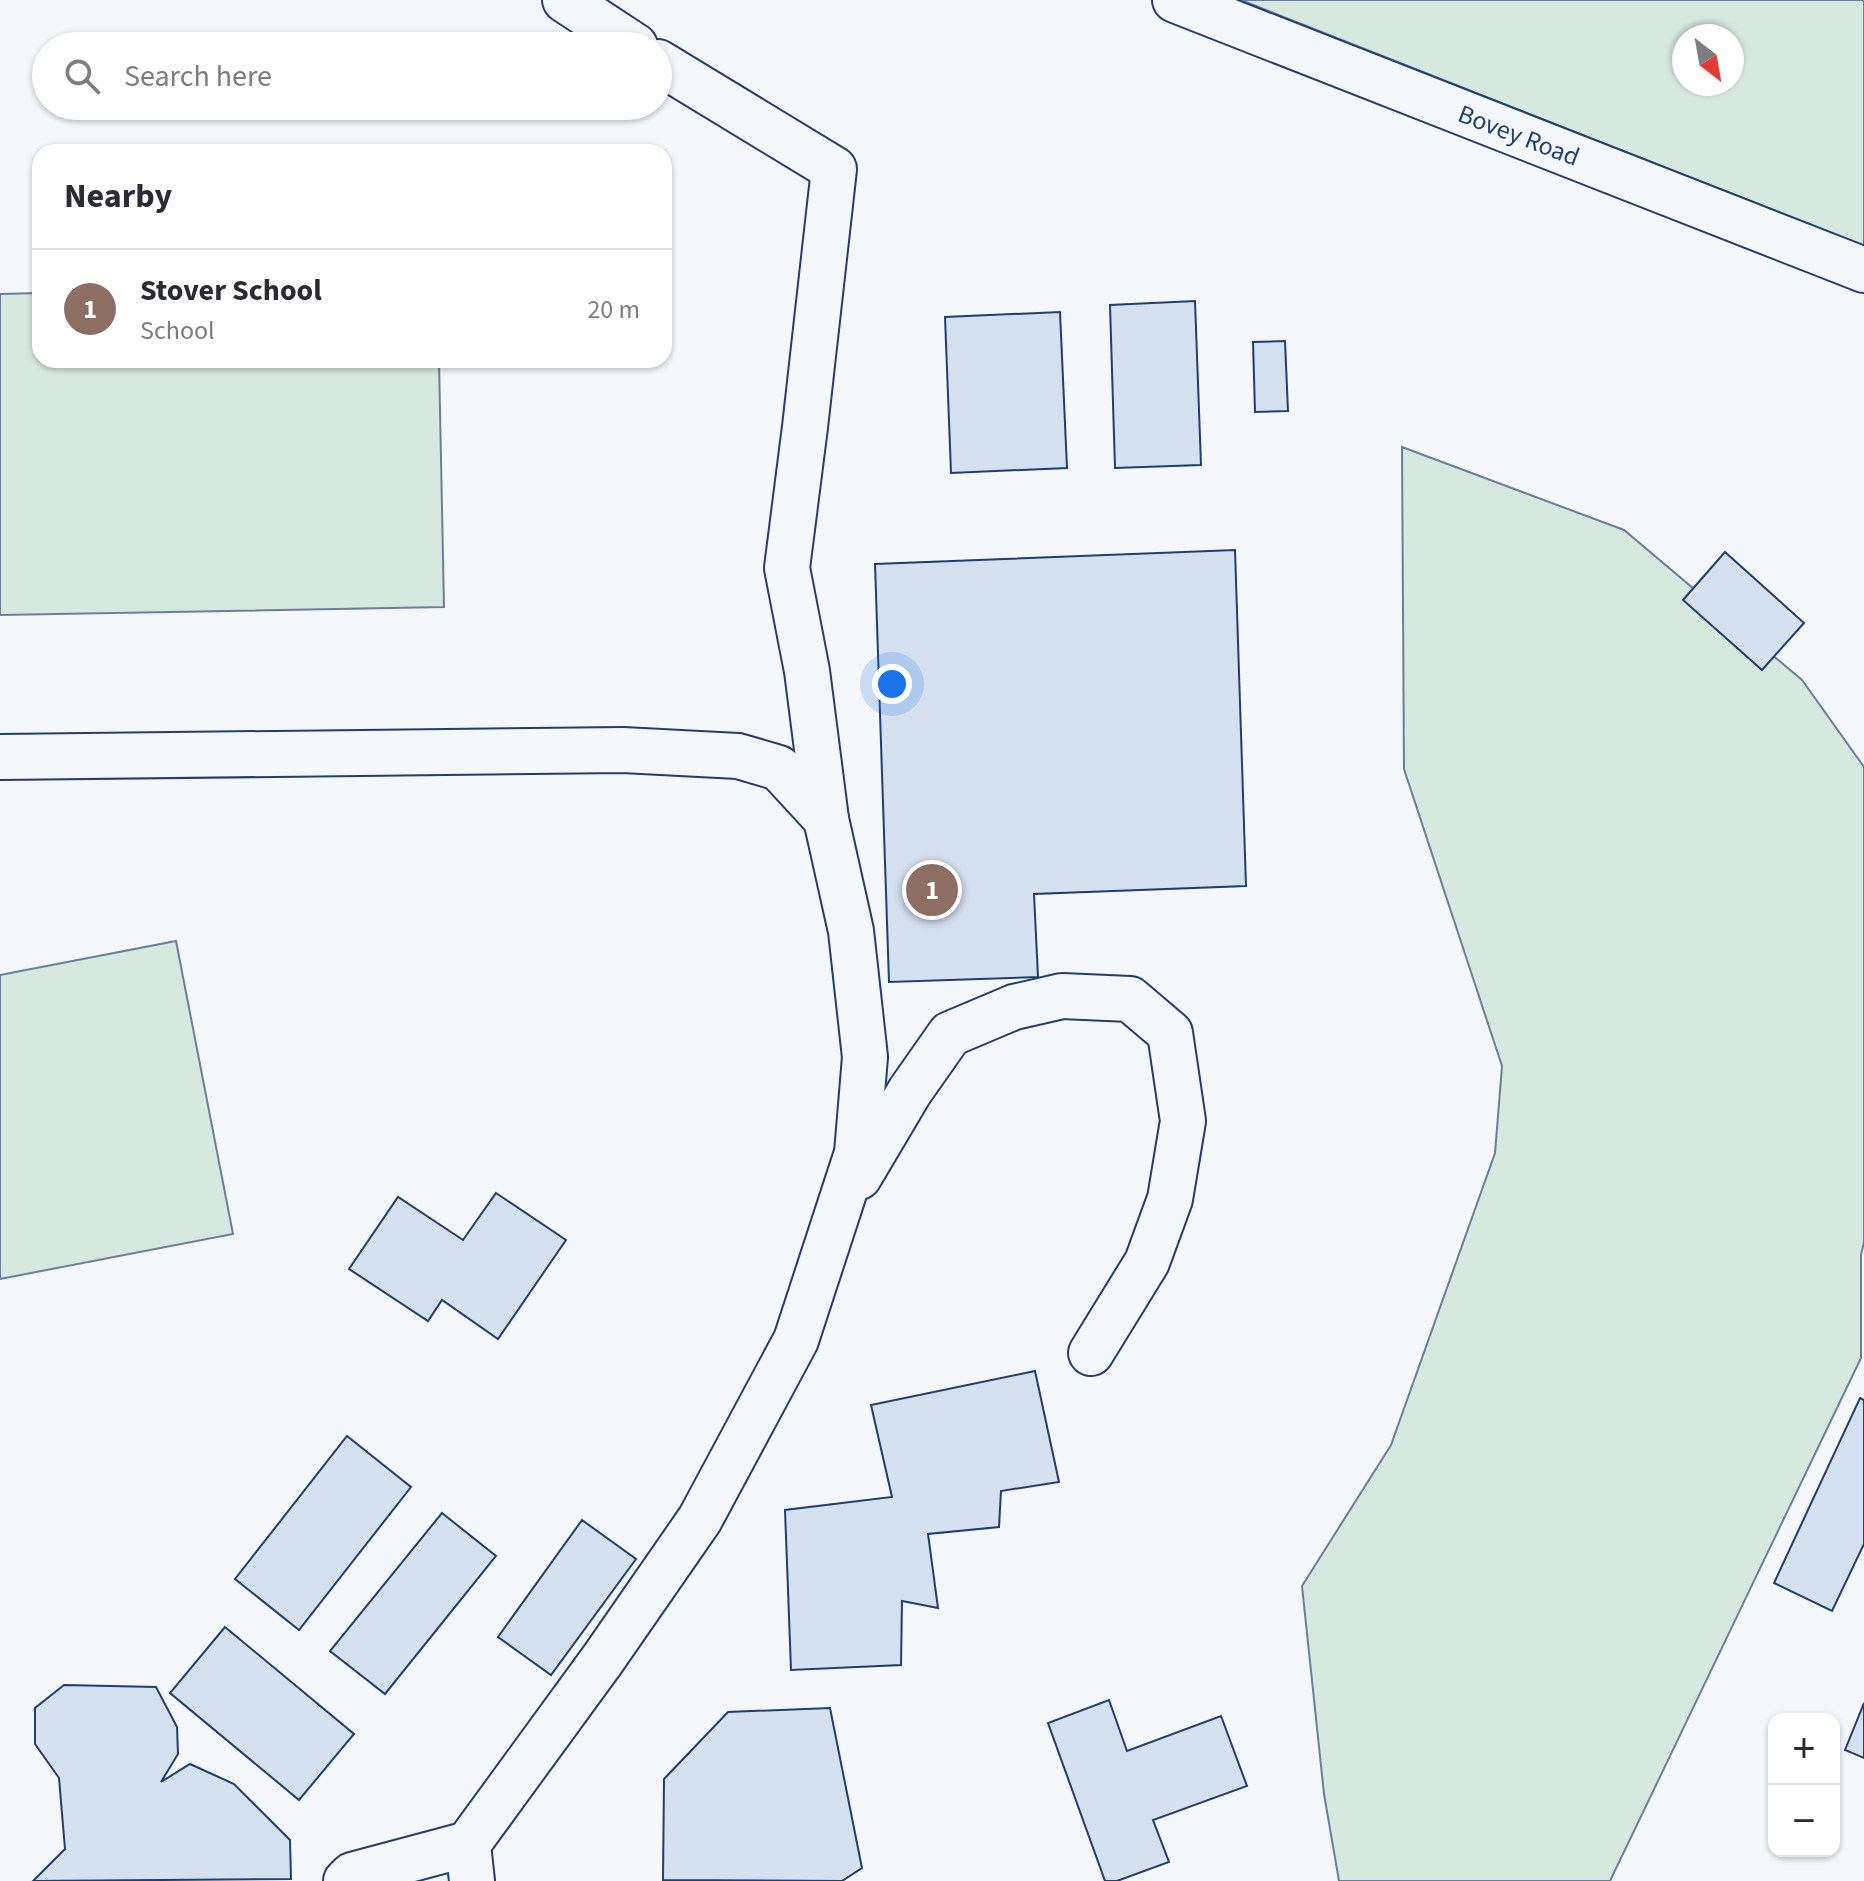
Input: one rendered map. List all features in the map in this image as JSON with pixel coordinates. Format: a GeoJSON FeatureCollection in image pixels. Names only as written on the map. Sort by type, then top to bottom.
{"type":"FeatureCollection","features":[{"type":"Feature","properties":{"kind":"main road"},"geometry":{"type":"LineString","coordinates":[[565,0],[614,32]]}},
{"type":"Feature","properties":{"kind":"main road","name":"Bovey Road"},"geometry":{"type":"LineString","coordinates":[[1175,0],[1864,270]]}},
{"type":"Feature","properties":{"kind":"main road"},"geometry":{"type":"LineString","coordinates":[[346,1881],[352,1875],[470,1862],[603,1659],[700,1519],[796,1340],[857,1153],[865,1057],[851,931],[826,819],[807,671],[787,568],[834,169],[672,71]]}},
{"type":"Feature","properties":{"kind":"main road"},"geometry":{"type":"LineString","coordinates":[[0,757],[623,750],[738,756],[779,768],[826,819]]}},
{"type":"Feature","properties":{"kind":"main road"},"geometry":{"type":"LineString","coordinates":[[834,1221],[910,1091],[950,1034],[1014,1007],[1062,996],[1130,999],[1170,1033],[1183,1121],[1170,1199],[1147,1262],[1091,1353]]}},
{"type":"Feature","properties":{"kind":"shaded area"},"geometry":{"type":"Polygon","coordinates":[[[1241,0],[1864,0],[1864,246],[1241,0]]]}},
{"type":"Feature","properties":{"kind":"shaded area"},"geometry":{"type":"Polygon","coordinates":[[[32,293],[32,368],[439,368],[444,607],[0,615],[0,294],[32,293]]]}},
{"type":"Feature","properties":{"kind":"shaded area"},"geometry":{"type":"Polygon","coordinates":[[[1402,447],[1624,530],[1802,680],[1864,767],[1864,1242],[1861,1255],[1861,1358],[1610,1881],[1339,1881],[1324,1794],[1302,1586],[1391,1445],[1495,1153],[1502,1066],[1404,769],[1402,447]]]}},
{"type":"Feature","properties":{"kind":"shaded area"},"geometry":{"type":"Polygon","coordinates":[[[176,941],[233,1234],[0,1279],[0,975],[176,941]]]}},
{"type":"Feature","properties":{"kind":"building"},"geometry":{"type":"Polygon","coordinates":[[[1195,301],[1201,465],[1115,468],[1110,305],[1195,301]]]}},
{"type":"Feature","properties":{"kind":"building"},"geometry":{"type":"Polygon","coordinates":[[[1060,312],[1067,468],[951,473],[945,317],[1060,312]]]}},
{"type":"Feature","properties":{"kind":"building"},"geometry":{"type":"Polygon","coordinates":[[[1285,341],[1288,411],[1255,412],[1253,342],[1285,341]]]}},
{"type":"Feature","properties":{"kind":"building"},"geometry":{"type":"Polygon","coordinates":[[[1235,550],[1246,886],[1034,894],[1038,977],[889,982],[875,564],[1235,550]]]}},
{"type":"Feature","properties":{"kind":"building"},"geometry":{"type":"Polygon","coordinates":[[[1725,552],[1804,623],[1762,670],[1683,600],[1725,552]]]}},
{"type":"Feature","properties":{"kind":"building"},"geometry":{"type":"Polygon","coordinates":[[[496,1193],[566,1240],[498,1339],[442,1300],[428,1321],[349,1269],[398,1197],[463,1240],[496,1193]]]}},
{"type":"Feature","properties":{"kind":"building"},"geometry":{"type":"Polygon","coordinates":[[[1035,1371],[1059,1482],[1001,1491],[999,1527],[928,1534],[938,1608],[902,1601],[901,1665],[791,1670],[785,1510],[892,1497],[871,1405],[1035,1371]]]}},
{"type":"Feature","properties":{"kind":"building"},"geometry":{"type":"Polygon","coordinates":[[[1860,1398],[1864,1400],[1864,1544],[1832,1611],[1774,1583],[1860,1398]]]}},
{"type":"Feature","properties":{"kind":"building"},"geometry":{"type":"Polygon","coordinates":[[[347,1436],[411,1487],[299,1630],[235,1579],[347,1436]]]}},
{"type":"Feature","properties":{"kind":"building"},"geometry":{"type":"Polygon","coordinates":[[[442,1513],[496,1556],[385,1694],[330,1651],[442,1513]]]}},
{"type":"Feature","properties":{"kind":"building"},"geometry":{"type":"Polygon","coordinates":[[[582,1520],[636,1559],[551,1675],[498,1637],[582,1520]]]}},
{"type":"Feature","properties":{"kind":"building"},"geometry":{"type":"Polygon","coordinates":[[[225,1627],[354,1734],[299,1800],[170,1693],[225,1627]]]}},
{"type":"Feature","properties":{"kind":"building"},"geometry":{"type":"Polygon","coordinates":[[[64,1685],[156,1687],[177,1727],[178,1754],[161,1782],[190,1764],[234,1784],[290,1840],[291,1879],[33,1881],[65,1849],[59,1778],[35,1744],[35,1708],[64,1685]]]}},
{"type":"Feature","properties":{"kind":"building"},"geometry":{"type":"Polygon","coordinates":[[[1109,1700],[1127,1751],[1221,1716],[1247,1786],[1153,1820],[1169,1862],[1117,1881],[1105,1881],[1048,1723],[1109,1700]]]}},
{"type":"Feature","properties":{"kind":"building"},"geometry":{"type":"Polygon","coordinates":[[[1864,1703],[1864,1758],[1845,1750],[1864,1703]]]}},
{"type":"Feature","properties":{"kind":"building"},"geometry":{"type":"Polygon","coordinates":[[[830,1708],[862,1868],[842,1881],[663,1880],[664,1779],[728,1712],[830,1708]]]}},
{"type":"Feature","properties":{"kind":"place","name":"Stover School"},"geometry":{"type":"Point","coordinates":[932,890]}}]}
